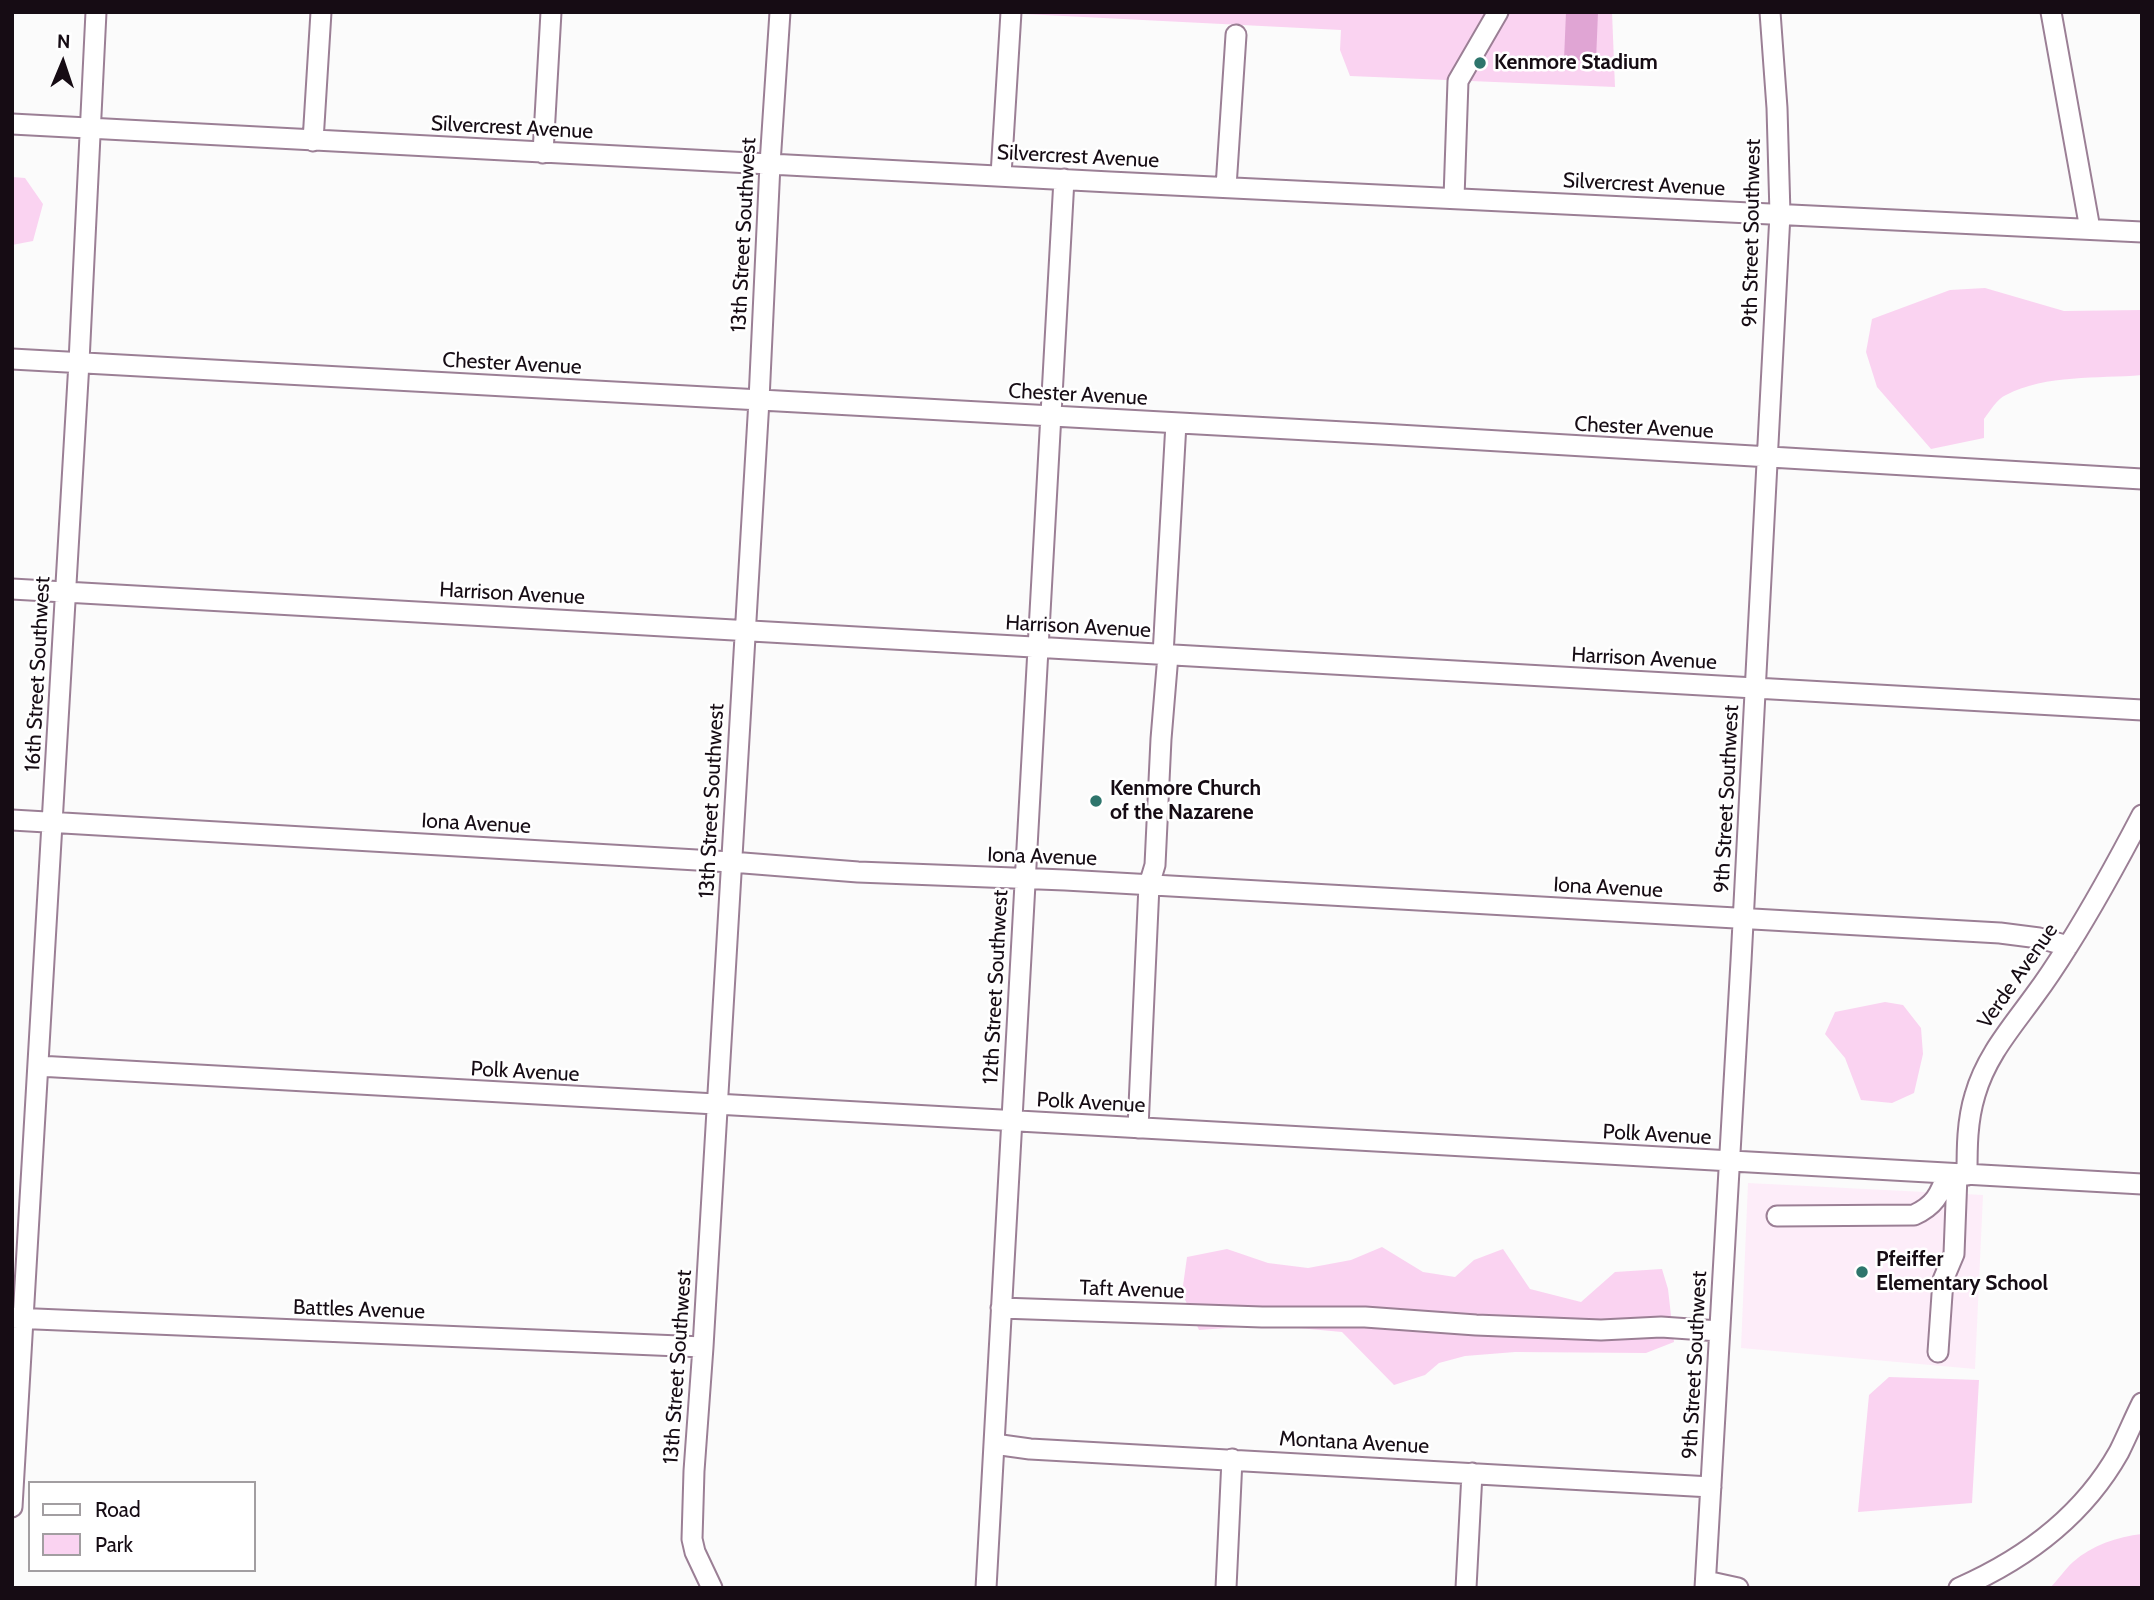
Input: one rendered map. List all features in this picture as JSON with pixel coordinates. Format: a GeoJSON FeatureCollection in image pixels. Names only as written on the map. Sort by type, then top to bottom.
{"type":"FeatureCollection","features":[{"type":"Feature","properties":{"kind":"street","name":"16th Street Southwest"},"geometry":{"type":"LineString","coordinates":[[12,1507],[17,1319],[38,1066],[79,362],[96,12]]}},
{"type":"Feature","properties":{"kind":"street"},"geometry":{"type":"LineString","coordinates":[[313,141],[321,12]]}},
{"type":"Feature","properties":{"kind":"street"},"geometry":{"type":"LineString","coordinates":[[543,153],[551,12]]}},
{"type":"Feature","properties":{"kind":"street","name":"13th Street Southwest"},"geometry":{"type":"LineString","coordinates":[[712,1588],[699,1562],[692,1539],[694,1471],[780,12]]}},
{"type":"Feature","properties":{"kind":"street"},"geometry":{"type":"LineString","coordinates":[[1001,175],[1011,12]]}},
{"type":"Feature","properties":{"kind":"street"},"geometry":{"type":"LineString","coordinates":[[1454,198],[1457,84],[1497,12]]}},
{"type":"Feature","properties":{"kind":"street","name":"9th Street Southwest"},"geometry":{"type":"LineString","coordinates":[[1706,1584],[1780,215],[1777,108],[1770,12]]}},
{"type":"Feature","properties":{"kind":"street"},"geometry":{"type":"LineString","coordinates":[[2051,12],[2090,229]]}},
{"type":"Feature","properties":{"kind":"street"},"geometry":{"type":"LineString","coordinates":[[1226,187],[1236,35]]}},
{"type":"Feature","properties":{"kind":"street","name":"Silvercrest Avenue"},"geometry":{"type":"LineString","coordinates":[[12,124],[2142,232]]}},
{"type":"Feature","properties":{"kind":"street","name":"12th Street Southwest"},"geometry":{"type":"LineString","coordinates":[[986,1588],[1064,178]]}},
{"type":"Feature","properties":{"kind":"street","name":"Chester Avenue"},"geometry":{"type":"LineString","coordinates":[[12,359],[2142,479]]}},
{"type":"Feature","properties":{"kind":"street"},"geometry":{"type":"LineString","coordinates":[[1138,1128],[1149,885],[1155,865],[1176,423]]}},
{"type":"Feature","properties":{"kind":"street","name":"Harrison Avenue"},"geometry":{"type":"LineString","coordinates":[[12,589],[2142,710]]}},
{"type":"Feature","properties":{"kind":"street","name":"Verde Avenue"},"geometry":{"type":"LineString","coordinates":[[1938,1352],[1943,1280],[1954,1254],[1957,1175],[1975,1095],[1983,1072],[2000,1041],[2068,946],[2114,870],[2142,815]]}},
{"type":"Feature","properties":{"kind":"street","name":"Iona Avenue"},"geometry":{"type":"LineString","coordinates":[[12,820],[731,862],[858,872],[1025,878],[2000,933],[2039,938],[2068,946]]}},
{"type":"Feature","properties":{"kind":"street","name":"Polk Avenue"},"geometry":{"type":"LineString","coordinates":[[38,1066],[2142,1184]]}},
{"type":"Feature","properties":{"kind":"street"},"geometry":{"type":"LineString","coordinates":[[1777,1216],[1914,1215],[1928,1209],[1957,1175]]}},
{"type":"Feature","properties":{"kind":"street","name":"Taft Avenue"},"geometry":{"type":"LineString","coordinates":[[1001,1308],[1262,1317],[1365,1317],[1601,1330],[1661,1327],[1719,1331]]}},
{"type":"Feature","properties":{"kind":"street","name":"Battles Avenue"},"geometry":{"type":"LineString","coordinates":[[17,1319],[703,1347]]}},
{"type":"Feature","properties":{"kind":"street"},"geometry":{"type":"LineString","coordinates":[[1959,1588],[2024,1555],[2060,1526],[2086,1499],[2118,1453],[2142,1403]]}},
{"type":"Feature","properties":{"kind":"street","name":"Montana Avenue"},"geometry":{"type":"LineString","coordinates":[[994,1444],[1030,1449],[1233,1458],[1711,1487]]}},
{"type":"Feature","properties":{"kind":"street"},"geometry":{"type":"LineString","coordinates":[[1226,1588],[1233,1458]]}},
{"type":"Feature","properties":{"kind":"street"},"geometry":{"type":"LineString","coordinates":[[1466,1588],[1472,1473]]}},
{"type":"Feature","properties":{"kind":"street"},"geometry":{"type":"LineString","coordinates":[[1706,1584],[1738,1588]]}},
{"type":"Feature","properties":{"kind":"shaded area","name":"Pfeiffer Elementary School"},"geometry":{"type":"Polygon","coordinates":[[[1748,1183],[1983,1195],[1975,1369],[1741,1348],[1748,1183]]]}},
{"type":"Feature","properties":{"kind":"green space","name":"Kenmore Stadium"},"geometry":{"type":"Polygon","coordinates":[[[1612,12],[1615,87],[1350,76],[1340,50],[1341,30],[1024,14],[1612,12]]]}},
{"type":"Feature","properties":{"kind":"green space"},"geometry":{"type":"Polygon","coordinates":[[[12,177],[25,178],[43,204],[33,241],[12,245],[12,177]]]}},
{"type":"Feature","properties":{"kind":"green space"},"geometry":{"type":"Polygon","coordinates":[[[1985,288],[2064,311],[2142,310],[2142,375],[2055,380],[2022,388],[2003,397],[1991,409],[1984,419],[1984,438],[1931,449],[1877,387],[1866,352],[1872,319],[1950,290],[1985,288]]]}},
{"type":"Feature","properties":{"kind":"green space"},"geometry":{"type":"Polygon","coordinates":[[[1885,1002],[1903,1005],[1921,1028],[1923,1054],[1914,1093],[1892,1103],[1861,1100],[1845,1058],[1825,1034],[1835,1012],[1885,1002]]]}},
{"type":"Feature","properties":{"kind":"green space"},"geometry":{"type":"Polygon","coordinates":[[[1382,1247],[1423,1272],[1455,1277],[1474,1260],[1503,1249],[1530,1289],[1581,1302],[1615,1272],[1662,1269],[1668,1289],[1674,1342],[1646,1353],[1515,1352],[1465,1356],[1439,1363],[1425,1375],[1394,1385],[1342,1332],[1266,1325],[1199,1330],[1182,1293],[1187,1257],[1227,1249],[1268,1263],[1308,1268],[1351,1260],[1382,1247]]]}},
{"type":"Feature","properties":{"kind":"green space"},"geometry":{"type":"Polygon","coordinates":[[[1889,1377],[1979,1380],[1972,1503],[1858,1512],[1869,1395],[1889,1377]]]}},
{"type":"Feature","properties":{"kind":"green space"},"geometry":{"type":"Polygon","coordinates":[[[2142,1534],[2142,1588],[2050,1588],[2070,1565],[2088,1551],[2123,1537],[2142,1534]]]}},
{"type":"Feature","properties":{"kind":"building"},"geometry":{"type":"Polygon","coordinates":[[[1566,12],[1598,12],[1596,61],[1564,60],[1566,12]]]}},
{"type":"Feature","properties":{"kind":"place","name":"Kenmore Stadium"},"geometry":{"type":"Point","coordinates":[1480,63]}},
{"type":"Feature","properties":{"kind":"place","name":"Kenmore Church of the Nazarene"},"geometry":{"type":"Point","coordinates":[1096,801]}},
{"type":"Feature","properties":{"kind":"place","name":"Pfeiffer Elementary School"},"geometry":{"type":"Point","coordinates":[1862,1272]}}]}
